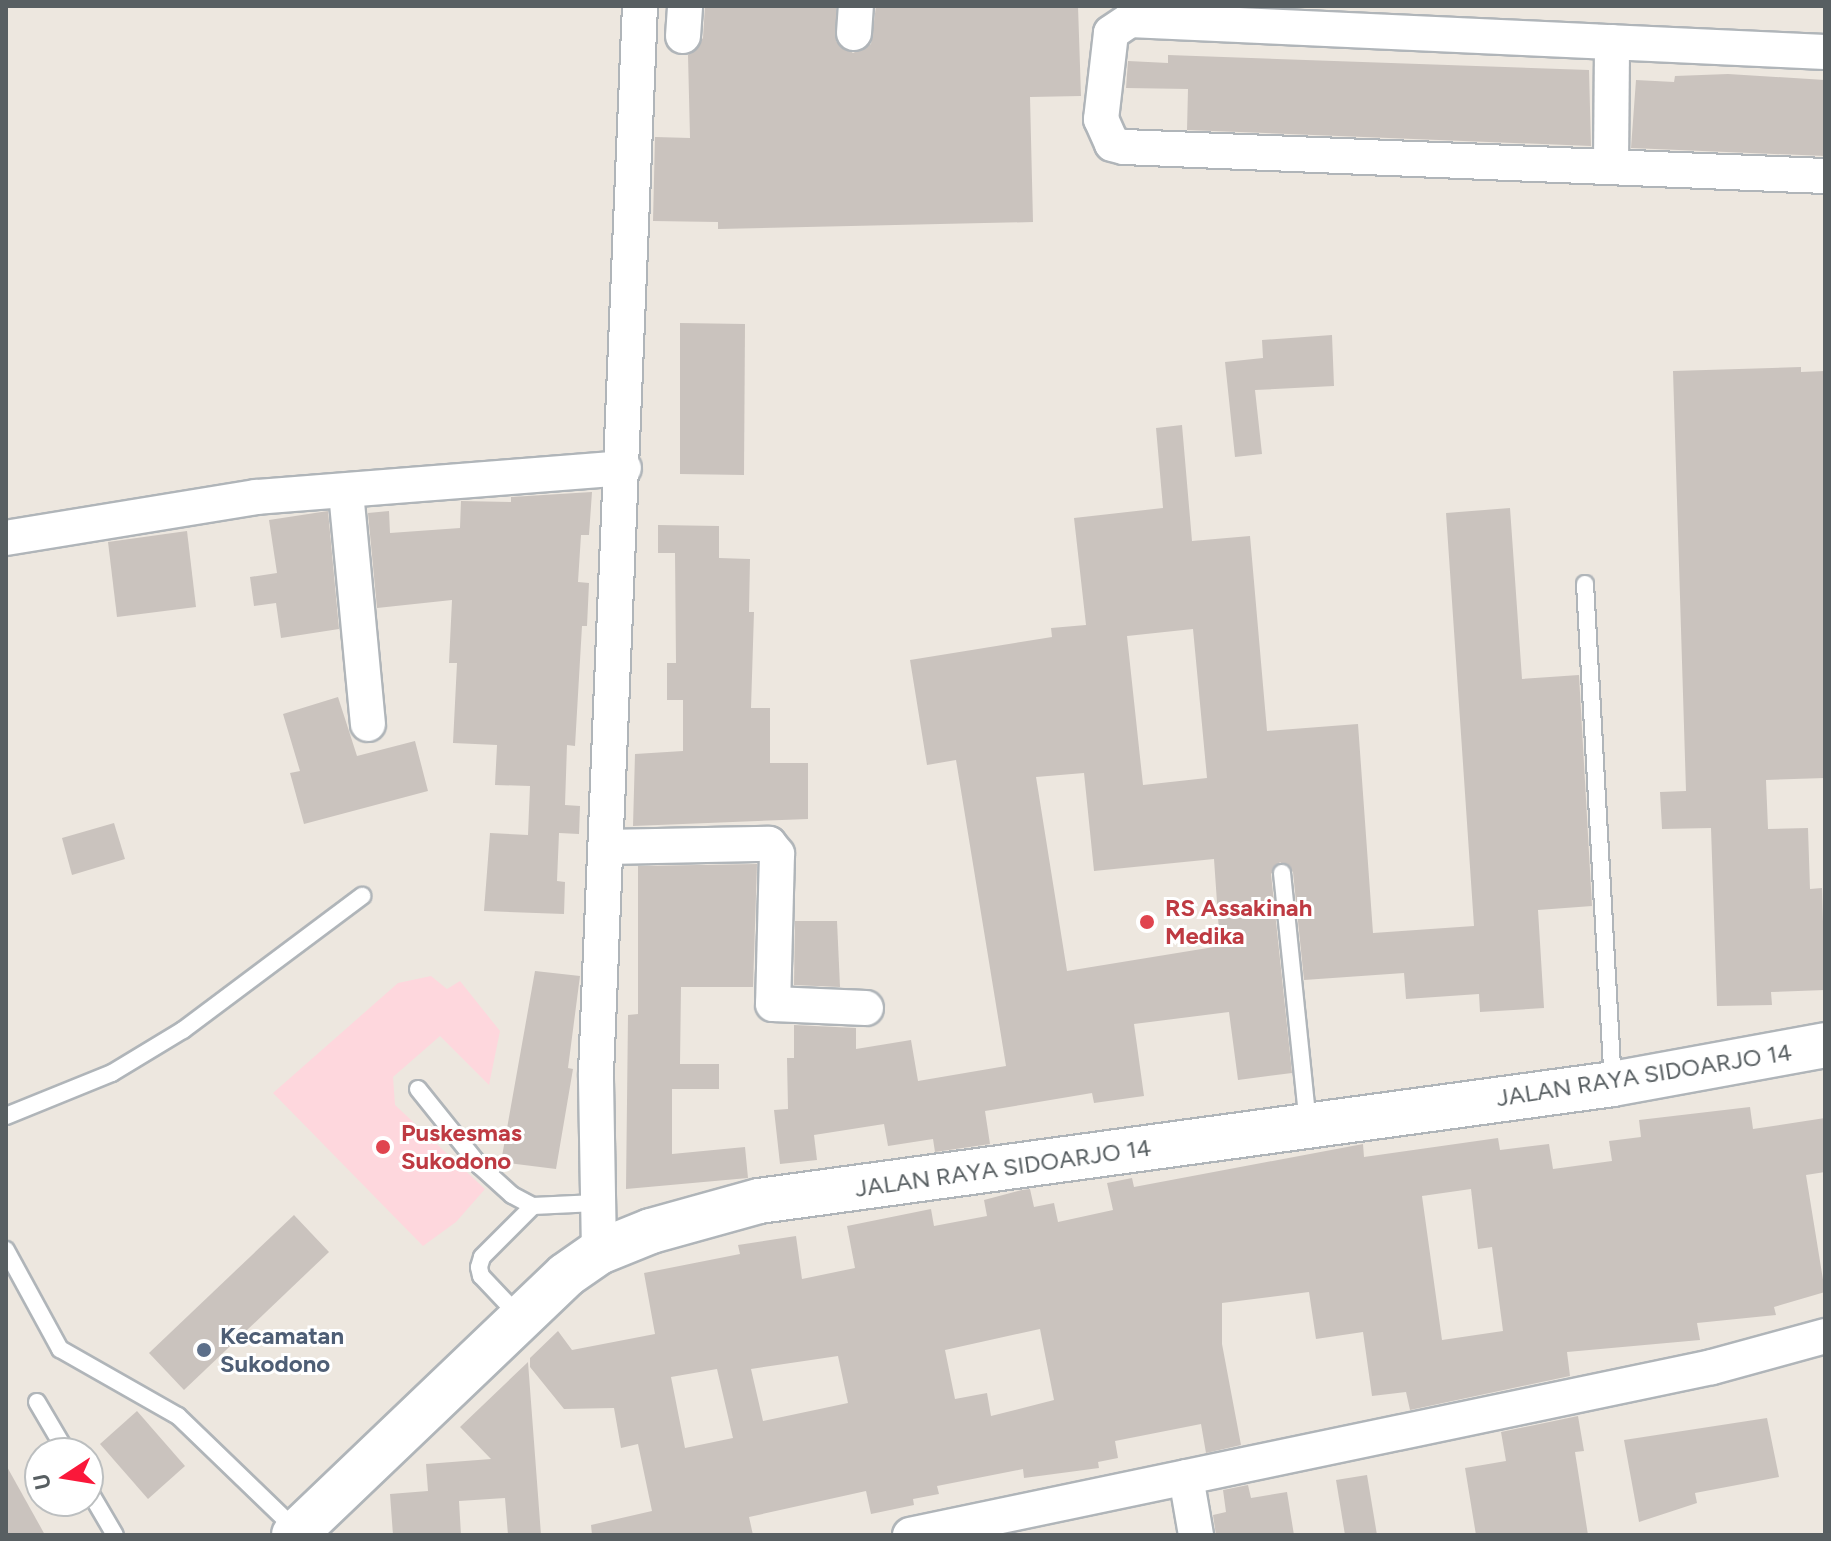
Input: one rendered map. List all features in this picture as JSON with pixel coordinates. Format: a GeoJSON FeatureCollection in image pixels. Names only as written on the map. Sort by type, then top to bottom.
{"type":"FeatureCollection","features":[{"type":"Feature","properties":{"kind":"main road","name":"JALAN RAYA SIDOARJO 14"},"geometry":{"type":"LineString","coordinates":[[295,1533],[519,1316],[599,1252],[651,1231],[759,1201],[1613,1084],[1825,1045]]}},
{"type":"Feature","properties":{"kind":"street"},"geometry":{"type":"LineString","coordinates":[[599,1252],[596,1073],[624,468],[640,6]]}},
{"type":"Feature","properties":{"kind":"street"},"geometry":{"type":"LineString","coordinates":[[1825,52],[1130,20],[1111,33],[1101,119],[1112,144],[1124,147],[1611,164],[1825,176]]}},
{"type":"Feature","properties":{"kind":"street"},"geometry":{"type":"LineString","coordinates":[[1611,164],[1612,42]]}},
{"type":"Feature","properties":{"kind":"street"},"geometry":{"type":"LineString","coordinates":[[6,538],[191,505],[624,468]]}},
{"type":"Feature","properties":{"kind":"street"},"geometry":{"type":"LineString","coordinates":[[346,492],[368,724]]}},
{"type":"Feature","properties":{"kind":"street"},"geometry":{"type":"LineString","coordinates":[[606,847],[769,844],[777,854],[773,1004],[866,1008]]}},
{"type":"Feature","properties":{"kind":"street"},"geometry":{"type":"LineString","coordinates":[[910,1535],[964,1529],[1186,1477],[1712,1367],[1825,1336]]}},
{"type":"Feature","properties":{"kind":"street"},"geometry":{"type":"LineString","coordinates":[[1186,1477],[1196,1535]]}},
{"type":"Feature","properties":{"kind":"lane"},"geometry":{"type":"LineString","coordinates":[[1585,584],[1613,1084]]}},
{"type":"Feature","properties":{"kind":"lane"},"geometry":{"type":"LineString","coordinates":[[1282,873],[1308,1125]]}},
{"type":"Feature","properties":{"kind":"lane"},"geometry":{"type":"LineString","coordinates":[[6,1116],[112,1073],[183,1030],[362,896]]}},
{"type":"Feature","properties":{"kind":"lane"},"geometry":{"type":"LineString","coordinates":[[418,1089],[480,1166],[533,1206],[596,1203]]}},
{"type":"Feature","properties":{"kind":"lane"},"geometry":{"type":"LineString","coordinates":[[519,1316],[481,1276],[479,1267],[482,1257],[533,1206]]}},
{"type":"Feature","properties":{"kind":"lane"},"geometry":{"type":"LineString","coordinates":[[6,1250],[60,1349],[178,1416],[295,1533]]}},
{"type":"Feature","properties":{"kind":"lane"},"geometry":{"type":"LineString","coordinates":[[37,1402],[58,1437]]}},
{"type":"Feature","properties":{"kind":"lane"},"geometry":{"type":"LineString","coordinates":[[104,1516],[115,1535]]}},
{"type":"Feature","properties":{"kind":"shaded area","name":"Puskesmas Sukodono"},"geometry":{"type":"Polygon","coordinates":[[[431,976],[447,989],[460,981],[500,1031],[489,1085],[440,1036],[393,1077],[395,1105],[485,1189],[456,1222],[423,1246],[273,1093],[398,983],[431,976]]]}},
{"type":"Feature","properties":{"kind":"building"},"geometry":{"type":"Polygon","coordinates":[[[705,6],[836,6],[836,41],[853,53],[871,44],[876,6],[1078,6],[1081,96],[1030,97],[1033,222],[718,229],[718,222],[653,221],[655,137],[690,138],[688,55],[703,38],[705,6]]]}},
{"type":"Feature","properties":{"kind":"building"},"geometry":{"type":"Polygon","coordinates":[[[1168,55],[1589,70],[1591,146],[1187,130],[1188,89],[1126,88],[1128,61],[1168,63],[1168,55]]]}},
{"type":"Feature","properties":{"kind":"building"},"geometry":{"type":"Polygon","coordinates":[[[1728,74],[1825,80],[1825,156],[1631,148],[1636,80],[1674,82],[1675,76],[1728,74]]]}},
{"type":"Feature","properties":{"kind":"building"},"geometry":{"type":"Polygon","coordinates":[[[680,323],[745,324],[744,475],[680,474],[680,323]]]}},
{"type":"Feature","properties":{"kind":"building"},"geometry":{"type":"Polygon","coordinates":[[[1332,335],[1334,386],[1255,390],[1262,454],[1235,457],[1225,362],[1263,358],[1262,340],[1332,335]]]}},
{"type":"Feature","properties":{"kind":"building"},"geometry":{"type":"Polygon","coordinates":[[[1801,367],[1801,372],[1825,371],[1825,778],[1766,780],[1768,829],[1808,828],[1810,889],[1822,888],[1825,990],[1771,992],[1772,1005],[1717,1006],[1711,828],[1662,829],[1660,792],[1686,791],[1673,371],[1801,367]]]}},
{"type":"Feature","properties":{"kind":"building"},"geometry":{"type":"Polygon","coordinates":[[[1182,425],[1192,541],[1250,536],[1267,731],[1358,724],[1373,933],[1474,926],[1446,513],[1510,508],[1522,679],[1579,675],[1592,906],[1538,910],[1544,1008],[1480,1012],[1479,994],[1406,999],[1404,973],[1304,980],[1293,872],[1280,862],[1271,874],[1292,1073],[1238,1080],[1229,1012],[1134,1024],[1144,1096],[1094,1103],[1092,1093],[985,1111],[990,1144],[935,1152],[933,1139],[888,1146],[884,1124],[814,1135],[817,1160],[780,1164],[774,1110],[788,1109],[787,1058],[794,1058],[794,1025],[856,1028],[856,1049],[911,1040],[918,1081],[1006,1066],[956,760],[927,765],[910,660],[1052,637],[1051,628],[1086,625],[1074,518],[1163,508],[1156,428],[1182,425]],[[1193,629],[1127,636],[1143,785],[1207,778],[1193,629]],[[1084,773],[1036,777],[1067,971],[1220,946],[1214,859],[1094,871],[1084,773]]]}},
{"type":"Feature","properties":{"kind":"building"},"geometry":{"type":"Polygon","coordinates":[[[592,492],[589,535],[581,535],[578,582],[589,583],[587,626],[582,626],[575,746],[567,745],[565,805],[580,806],[579,834],[559,833],[557,881],[565,882],[564,914],[484,911],[490,833],[528,835],[530,786],[495,785],[497,745],[453,743],[457,663],[449,663],[452,600],[377,608],[368,513],[389,511],[390,533],[460,528],[461,501],[511,502],[511,497],[592,492]]]}},
{"type":"Feature","properties":{"kind":"building"},"geometry":{"type":"Polygon","coordinates":[[[328,511],[339,629],[281,638],[276,603],[254,606],[250,577],[277,573],[269,520],[328,511]]]}},
{"type":"Feature","properties":{"kind":"building"},"geometry":{"type":"Polygon","coordinates":[[[658,525],[719,526],[719,558],[750,559],[749,612],[754,612],[751,708],[770,708],[770,763],[808,763],[808,819],[633,826],[635,754],[683,751],[683,700],[667,700],[667,663],[676,663],[675,553],[658,553],[658,525]]]}},
{"type":"Feature","properties":{"kind":"building"},"geometry":{"type":"Polygon","coordinates":[[[187,531],[196,607],[117,617],[108,542],[187,531]]]}},
{"type":"Feature","properties":{"kind":"building"},"geometry":{"type":"Polygon","coordinates":[[[338,697],[357,756],[415,741],[428,791],[304,824],[290,773],[300,771],[283,714],[338,697]]]}},
{"type":"Feature","properties":{"kind":"building"},"geometry":{"type":"Polygon","coordinates":[[[114,823],[125,859],[72,875],[62,838],[114,823]]]}},
{"type":"Feature","properties":{"kind":"building"},"geometry":{"type":"Polygon","coordinates":[[[757,864],[753,987],[681,987],[680,1064],[719,1064],[719,1089],[672,1089],[672,1154],[745,1147],[748,1178],[626,1189],[628,1015],[638,1014],[638,866],[757,864]]]}},
{"type":"Feature","properties":{"kind":"building"},"geometry":{"type":"Polygon","coordinates":[[[795,921],[837,921],[840,987],[794,985],[795,921]]]}},
{"type":"Feature","properties":{"kind":"building"},"geometry":{"type":"Polygon","coordinates":[[[535,971],[580,976],[568,1068],[573,1069],[556,1169],[501,1162],[535,971]]]}},
{"type":"Feature","properties":{"kind":"building"},"geometry":{"type":"Polygon","coordinates":[[[1750,1107],[1753,1129],[1825,1118],[1825,1172],[1806,1175],[1825,1292],[1774,1307],[1776,1315],[1697,1323],[1700,1340],[1567,1352],[1570,1376],[1410,1410],[1406,1392],[1372,1396],[1363,1332],[1316,1339],[1309,1292],[1222,1303],[1222,1344],[1241,1445],[1206,1453],[1201,1424],[1115,1441],[1118,1458],[1098,1462],[1099,1468],[1024,1478],[1023,1469],[937,1486],[939,1494],[913,1499],[914,1505],[871,1514],[866,1491],[749,1517],[753,1535],[592,1535],[591,1525],[652,1511],[638,1444],[621,1448],[614,1408],[564,1409],[530,1367],[530,1358],[558,1331],[572,1350],[655,1334],[644,1273],[740,1254],[738,1245],[796,1236],[802,1279],[855,1268],[847,1226],[931,1209],[934,1226],[987,1216],[984,1200],[1022,1190],[1030,1189],[1034,1207],[1054,1203],[1058,1222],[1113,1210],[1107,1183],[1132,1178],[1134,1187],[1363,1144],[1364,1157],[1498,1138],[1500,1150],[1549,1144],[1553,1169],[1612,1161],[1609,1141],[1641,1137],[1639,1120],[1750,1107]],[[1471,1189],[1422,1196],[1442,1340],[1503,1331],[1492,1247],[1478,1249],[1471,1189]],[[1040,1329],[945,1350],[955,1399],[987,1393],[991,1416],[1054,1400],[1040,1329]],[[838,1356],[751,1369],[763,1421],[848,1403],[838,1356]],[[717,1369],[671,1377],[685,1448],[733,1438],[717,1369]]]}},
{"type":"Feature","properties":{"kind":"building"},"geometry":{"type":"Polygon","coordinates":[[[294,1215],[329,1252],[184,1390],[149,1353],[294,1215]]]}},
{"type":"Feature","properties":{"kind":"building"},"geometry":{"type":"Polygon","coordinates":[[[528,1362],[541,1535],[508,1535],[505,1498],[459,1501],[461,1535],[393,1535],[390,1494],[428,1491],[426,1464],[491,1459],[460,1427],[528,1362]]]}},
{"type":"Feature","properties":{"kind":"building"},"geometry":{"type":"Polygon","coordinates":[[[137,1411],[185,1466],[148,1499],[104,1449],[104,1440],[137,1411]]]}},
{"type":"Feature","properties":{"kind":"building"},"geometry":{"type":"Polygon","coordinates":[[[1578,1416],[1584,1451],[1575,1452],[1588,1535],[1476,1535],[1465,1468],[1506,1461],[1501,1432],[1578,1416]]]}},
{"type":"Feature","properties":{"kind":"building"},"geometry":{"type":"Polygon","coordinates":[[[1767,1418],[1779,1477],[1695,1493],[1697,1503],[1639,1522],[1624,1440],[1767,1418]]]}},
{"type":"Feature","properties":{"kind":"building"},"geometry":{"type":"Polygon","coordinates":[[[6,1465],[24,1497],[24,1517],[35,1517],[45,1535],[6,1535],[6,1465]]]}},
{"type":"Feature","properties":{"kind":"building"},"geometry":{"type":"Polygon","coordinates":[[[1367,1475],[1377,1535],[1345,1535],[1336,1480],[1367,1475]]]}},
{"type":"Feature","properties":{"kind":"building"},"geometry":{"type":"Polygon","coordinates":[[[1248,1485],[1251,1498],[1287,1492],[1294,1535],[1216,1535],[1213,1515],[1226,1512],[1223,1490],[1248,1485]]]}},
{"type":"Feature","properties":{"kind":"place","name":"RS Assakinah Medika"},"geometry":{"type":"Point","coordinates":[1147,922]}},
{"type":"Feature","properties":{"kind":"place","name":"Puskesmas Sukodono"},"geometry":{"type":"Point","coordinates":[383,1147]}},
{"type":"Feature","properties":{"kind":"place","name":"Kecamatan Sukodono"},"geometry":{"type":"Point","coordinates":[204,1350]}}]}
